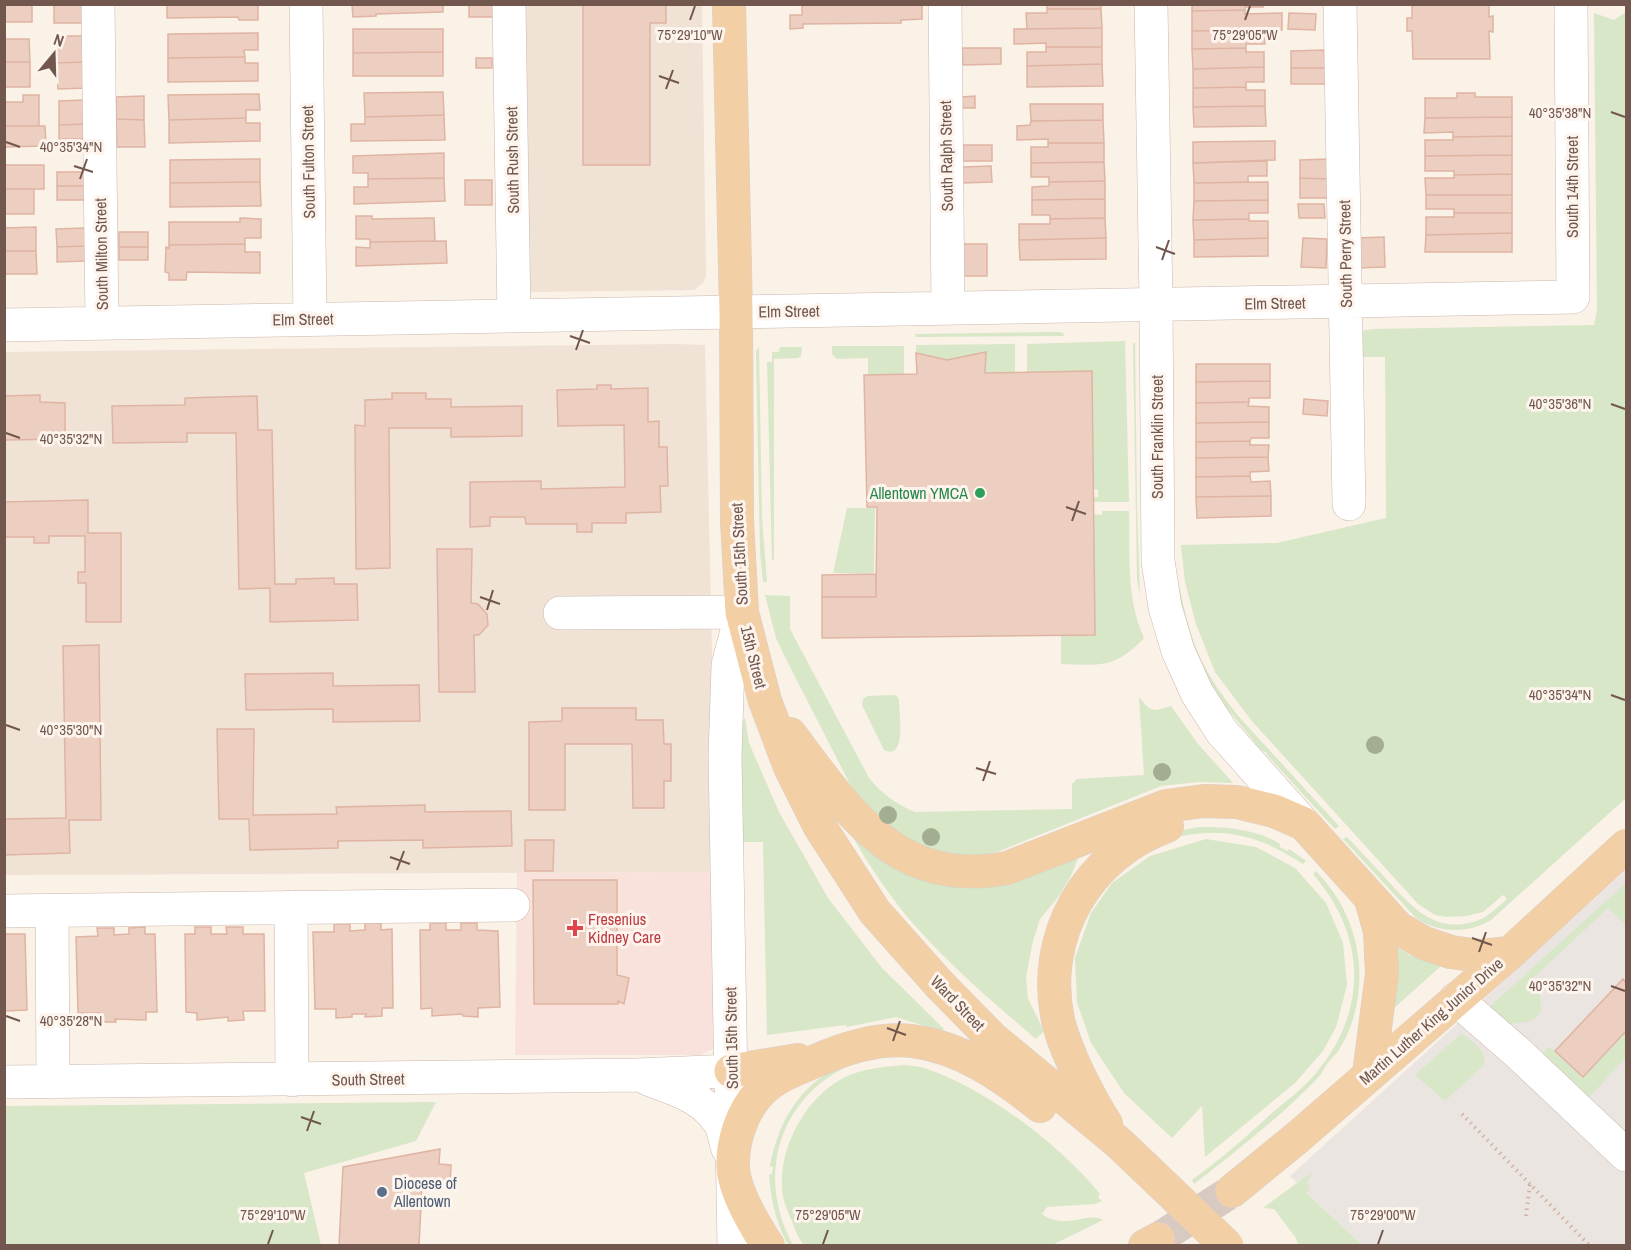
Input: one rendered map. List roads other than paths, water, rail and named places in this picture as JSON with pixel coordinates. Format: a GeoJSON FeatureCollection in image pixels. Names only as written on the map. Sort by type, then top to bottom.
{"type":"FeatureCollection","features":[{"type":"Feature","properties":{"kind":"main road","name":"South 15th Street"},"geometry":{"type":"LineString","coordinates":[[729,4],[736,312],[737,521],[742,612]]}},
{"type":"Feature","properties":{"kind":"main road","name":"15th Street"},"geometry":{"type":"LineString","coordinates":[[742,612],[765,701]]}},
{"type":"Feature","properties":{"kind":"main road"},"geometry":{"type":"LineString","coordinates":[[765,701],[836,795],[876,838],[900,854],[927,866],[957,872],[987,872],[1007,868],[1166,806],[1204,801],[1237,802],[1274,811],[1304,824],[1398,928],[1424,943],[1451,952],[1480,956],[1510,953]]}},
{"type":"Feature","properties":{"kind":"main road","name":"Ward Street"},"geometry":{"type":"LineString","coordinates":[[765,701],[790,767],[820,827],[875,912],[939,984],[992,1038],[1110,1151],[1227,1245]]}},
{"type":"Feature","properties":{"kind":"main road"},"geometry":{"type":"LineString","coordinates":[[1110,1151],[1104,1122],[1077,1069],[1058,1021],[1054,984],[1055,956],[1064,925],[1082,891],[1107,862],[1135,840],[1166,826],[1200,819],[1232,818],[1266,825],[1327,849]]}},
{"type":"Feature","properties":{"kind":"main road","name":"Martin Luther King Junior Drive"},"geometry":{"type":"LineString","coordinates":[[1232,1191],[1298,1137],[1510,953],[1626,846]]}},
{"type":"Feature","properties":{"kind":"main road"},"geometry":{"type":"LineString","coordinates":[[1369,1074],[1382,974],[1380,931],[1370,896]]}},
{"type":"Feature","properties":{"kind":"main road"},"geometry":{"type":"LineString","coordinates":[[731,1071],[828,1055],[873,1042],[911,1041],[952,1050],[1008,1081],[1110,1151],[1202,1245]]}},
{"type":"Feature","properties":{"kind":"main road"},"geometry":{"type":"LineString","coordinates":[[768,1245],[744,1205],[733,1168],[737,1135],[746,1109],[761,1090],[786,1073],[828,1055]]}},
{"type":"Feature","properties":{"kind":"street","name":"South Milton Street"},"geometry":{"type":"LineString","coordinates":[[98,4],[102,323]]}},
{"type":"Feature","properties":{"kind":"street","name":"South Fulton Street"},"geometry":{"type":"LineString","coordinates":[[306,4],[310,319]]}},
{"type":"Feature","properties":{"kind":"street","name":"South Rush Street"},"geometry":{"type":"LineString","coordinates":[[509,4],[514,316]]}},
{"type":"Feature","properties":{"kind":"street","name":"South Ralph Street"},"geometry":{"type":"LineString","coordinates":[[945,4],[948,308]]}},
{"type":"Feature","properties":{"kind":"street","name":"South Franklin Street"},"geometry":{"type":"LineString","coordinates":[[1151,4],[1158,561],[1165,607],[1178,651],[1197,693],[1222,732],[1304,824]]}},
{"type":"Feature","properties":{"kind":"street","name":"South Perry Street"},"geometry":{"type":"LineString","coordinates":[[1340,4],[1349,504]]}},
{"type":"Feature","properties":{"kind":"street","name":"South 14th Street"},"geometry":{"type":"LineString","coordinates":[[1570,4],[1573,297]]}},
{"type":"Feature","properties":{"kind":"street","name":"Elm Street"},"geometry":{"type":"LineString","coordinates":[[4,325],[1573,297]]}},
{"type":"Feature","properties":{"kind":"street"},"geometry":{"type":"LineString","coordinates":[[560,613],[742,612]]}},
{"type":"Feature","properties":{"kind":"street","name":"South 15th Street"},"geometry":{"type":"LineString","coordinates":[[734,1245],[725,757],[728,665],[742,612]]}},
{"type":"Feature","properties":{"kind":"street"},"geometry":{"type":"LineString","coordinates":[[4,911],[513,905]]}},
{"type":"Feature","properties":{"kind":"street"},"geometry":{"type":"LineString","coordinates":[[291,907],[292,1080]]}},
{"type":"Feature","properties":{"kind":"street"},"geometry":{"type":"LineString","coordinates":[[51,910],[53,1082]]}},
{"type":"Feature","properties":{"kind":"street"},"geometry":{"type":"LineString","coordinates":[[1456,999],[1517,1052],[1626,1155]]}},
{"type":"Feature","properties":{"kind":"street","name":"South Street"},"geometry":{"type":"LineString","coordinates":[[4,1082],[638,1075],[731,1071]]}},
{"type":"Feature","properties":{"kind":"street"},"geometry":{"type":"LineString","coordinates":[[638,1075],[682,1091],[702,1103],[721,1124],[733,1168]]}},
{"type":"Feature","properties":{"kind":"tunnel"},"geometry":{"type":"LineString","coordinates":[[1158,1239],[1232,1191]]}},
{"type":"Feature","properties":{"kind":"place","name":"Allentown YMCA"},"geometry":{"type":"Point","coordinates":[980,493]}},
{"type":"Feature","properties":{"kind":"place","name":"Fresenius Kidney Care"},"geometry":{"type":"Point","coordinates":[575,928]}},
{"type":"Feature","properties":{"kind":"place","name":"Diocese of Allentown"},"geometry":{"type":"Point","coordinates":[382,1192]}}]}
